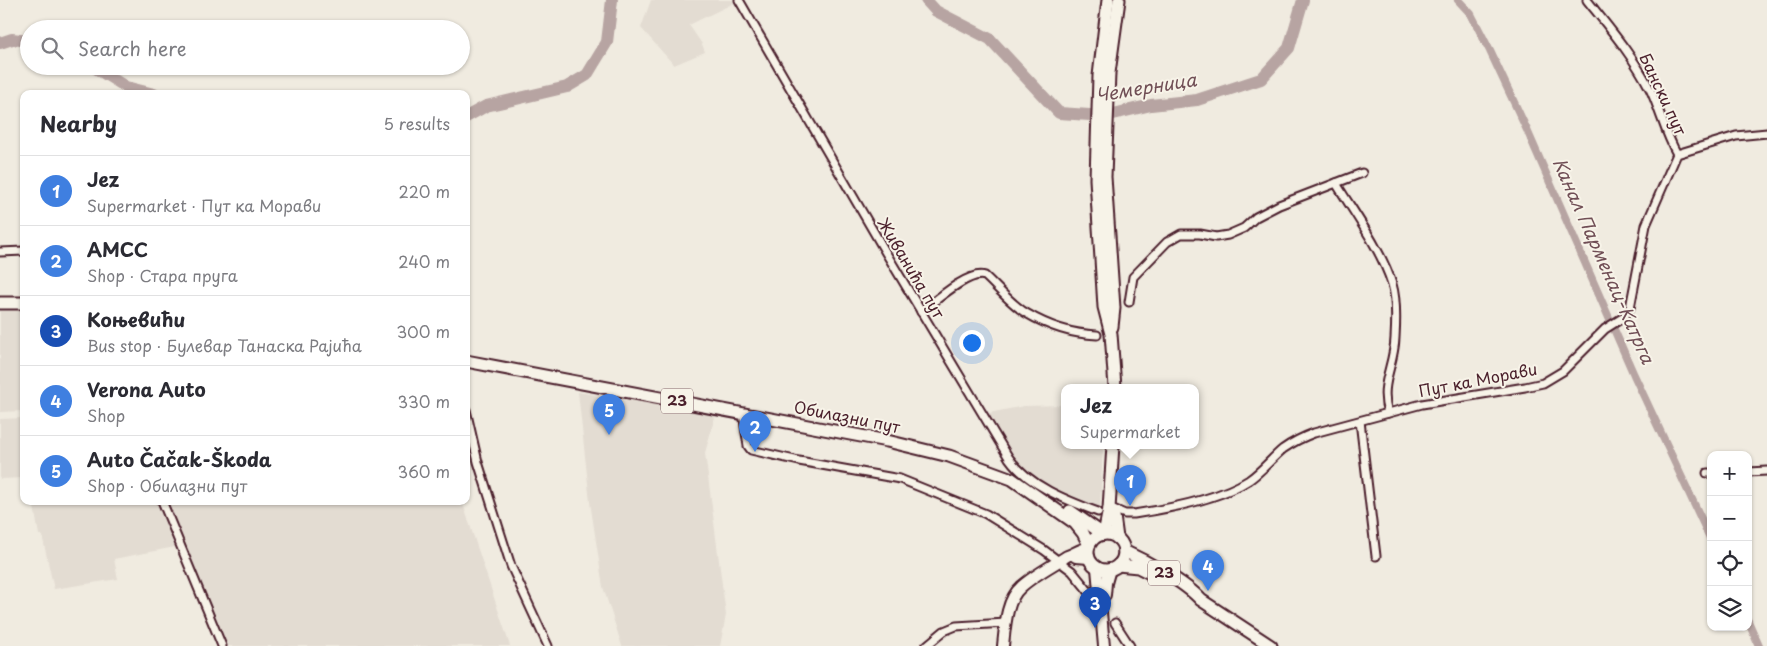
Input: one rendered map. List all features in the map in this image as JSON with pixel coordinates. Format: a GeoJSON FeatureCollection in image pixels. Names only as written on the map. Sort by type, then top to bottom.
{"type":"FeatureCollection","features":[{"type":"Feature","properties":{"kind":"main road"},"geometry":{"type":"LineString","coordinates":[[1108,0],[1100,178],[1104,307],[1111,334],[1116,384]]}},
{"type":"Feature","properties":{"kind":"main road"},"geometry":{"type":"LineString","coordinates":[[1104,74],[1119,0]]}},
{"type":"Feature","properties":{"kind":"main road"},"geometry":{"type":"LineString","coordinates":[[0,303],[20,303]]}},
{"type":"Feature","properties":{"kind":"main road","name":"Обилазни пут"},"geometry":{"type":"LineString","coordinates":[[470,362],[887,441],[930,451],[1018,478]]}},
{"type":"Feature","properties":{"kind":"main road"},"geometry":{"type":"LineString","coordinates":[[1109,646],[1103,607],[1091,555],[1094,538],[1103,534],[1113,449]]}},
{"type":"Feature","properties":{"kind":"main road","name":"23"},"geometry":{"type":"LineString","coordinates":[[1018,478],[1103,534],[1110,534],[1116,538]]}},
{"type":"Feature","properties":{"kind":"main road","name":"23"},"geometry":{"type":"LineString","coordinates":[[1018,478],[1075,523],[1083,532],[1091,555],[1102,570],[1114,567],[1140,568],[1193,598],[1200,600],[1271,646]]}},
{"type":"Feature","properties":{"kind":"main road"},"geometry":{"type":"LineString","coordinates":[[1082,519],[1095,518],[1106,511]]}},
{"type":"Feature","properties":{"kind":"main road"},"geometry":{"type":"LineString","coordinates":[[1104,646],[1103,607],[1105,591],[1114,567],[1122,560],[1124,551],[1116,538],[1114,516],[1106,511]]}},
{"type":"Feature","properties":{"kind":"main road"},"geometry":{"type":"LineString","coordinates":[[1002,646],[1013,598],[1021,587],[1077,551],[1091,555]]}},
{"type":"Feature","properties":{"kind":"main road","name":"23"},"geometry":{"type":"LineString","coordinates":[[1124,551],[1148,563],[1195,594],[1200,600]]}},
{"type":"Feature","properties":{"kind":"street","name":"Живанића пут"},"geometry":{"type":"LineString","coordinates":[[739,0],[921,312],[1014,466],[1018,478],[1060,496],[1106,511],[1134,514]]}},
{"type":"Feature","properties":{"kind":"street","name":"Бански пут"},"geometry":{"type":"LineString","coordinates":[[1587,0],[1631,55],[1650,91],[1671,144],[1677,154]]}},
{"type":"Feature","properties":{"kind":"street"},"geometry":{"type":"LineString","coordinates":[[1677,154],[1736,136],[1767,133]]}},
{"type":"Feature","properties":{"kind":"street","name":"Пут ка Морави"},"geometry":{"type":"LineString","coordinates":[[1134,514],[1205,500],[1246,482],[1300,438],[1422,404],[1543,383],[1562,371],[1610,326],[1624,317],[1630,308],[1646,225],[1677,154]]}},
{"type":"Feature","properties":{"kind":"street"},"geometry":{"type":"LineString","coordinates":[[1129,302],[1133,277],[1167,242],[1181,234],[1200,234],[1216,237],[1228,235],[1244,228],[1256,217],[1279,205],[1362,173]]}},
{"type":"Feature","properties":{"kind":"street"},"geometry":{"type":"LineString","coordinates":[[1336,183],[1372,244],[1393,286],[1396,336],[1394,352],[1385,385],[1385,402],[1388,413]]}},
{"type":"Feature","properties":{"kind":"street"},"geometry":{"type":"LineString","coordinates":[[0,252],[20,251]]}},
{"type":"Feature","properties":{"kind":"street"},"geometry":{"type":"LineString","coordinates":[[921,312],[960,283],[980,274],[985,276],[1025,312],[1059,329],[1078,334],[1097,335]]}},
{"type":"Feature","properties":{"kind":"street"},"geometry":{"type":"LineString","coordinates":[[743,413],[748,446],[752,450],[800,462],[900,479],[986,514],[1059,561],[1076,576],[1103,607]]}},
{"type":"Feature","properties":{"kind":"street"},"geometry":{"type":"LineString","coordinates":[[1360,421],[1376,556]]}},
{"type":"Feature","properties":{"kind":"street"},"geometry":{"type":"LineString","coordinates":[[470,427],[478,462],[511,566],[548,646]]}},
{"type":"Feature","properties":{"kind":"street"},"geometry":{"type":"LineString","coordinates":[[1752,472],[1767,471]]}},
{"type":"Feature","properties":{"kind":"street"},"geometry":{"type":"LineString","coordinates":[[164,505],[222,646]]}},
{"type":"Feature","properties":{"kind":"street"},"geometry":{"type":"LineString","coordinates":[[926,646],[944,631],[956,626],[1006,622]]}},
{"type":"Feature","properties":{"kind":"street"},"geometry":{"type":"LineString","coordinates":[[1115,623],[1130,646]]}},
{"type":"Feature","properties":{"kind":"shaded area"},"geometry":{"type":"Polygon","coordinates":[[[651,0],[732,0],[734,3],[689,25],[705,52],[674,65],[641,28],[651,0]]]}},
{"type":"Feature","properties":{"kind":"shaded area"},"geometry":{"type":"Polygon","coordinates":[[[0,310],[20,310],[20,411],[0,412],[0,310]]]}},
{"type":"Feature","properties":{"kind":"shaded area"},"geometry":{"type":"Polygon","coordinates":[[[578,392],[716,413],[705,453],[726,615],[720,646],[622,646],[603,587],[590,502],[578,392]]]}},
{"type":"Feature","properties":{"kind":"shaded area"},"geometry":{"type":"Polygon","coordinates":[[[1061,405],[1061,449],[1103,449],[1100,511],[1051,490],[1031,479],[1012,458],[984,414],[1024,406],[1061,405]]]}},
{"type":"Feature","properties":{"kind":"shaded area"},"geometry":{"type":"Polygon","coordinates":[[[20,418],[20,478],[0,479],[0,419],[20,418]]]}},
{"type":"Feature","properties":{"kind":"shaded area"},"geometry":{"type":"Polygon","coordinates":[[[34,505],[159,505],[175,547],[114,559],[118,579],[54,589],[42,535],[39,535],[34,505]]]}},
{"type":"Feature","properties":{"kind":"shaded area"},"geometry":{"type":"Polygon","coordinates":[[[168,505],[463,505],[510,646],[226,646],[168,505]]]}},
{"type":"Feature","properties":{"kind":"waterway","name":"Чемерница"},"geometry":{"type":"LineString","coordinates":[[470,115],[486,106],[567,87],[587,75],[607,42],[612,0]]}},
{"type":"Feature","properties":{"kind":"waterway","name":"Чемерница"},"geometry":{"type":"LineString","coordinates":[[926,0],[936,11],[990,39],[1059,113],[1105,116],[1151,105],[1197,100],[1261,79],[1289,48],[1303,0]]}},
{"type":"Feature","properties":{"kind":"waterway","name":"Канал Парменац-Катрга"},"geometry":{"type":"LineString","coordinates":[[1458,0],[1471,14],[1490,51],[1527,130],[1634,375],[1707,531]]}},
{"type":"Feature","properties":{"kind":"waterway","name":"Чемерница"},"geometry":{"type":"LineString","coordinates":[[0,43],[12,39],[20,40]]}},
{"type":"Feature","properties":{"kind":"waterway","name":"Чемерница"},"geometry":{"type":"LineString","coordinates":[[107,75],[126,87],[138,90]]}},
{"type":"Feature","properties":{"kind":"waterway","name":"Канал Парменац-Катрга"},"geometry":{"type":"LineString","coordinates":[[1752,630],[1759,646]]}},
{"type":"Feature","properties":{"kind":"place","name":"Auto Čačak-Škoda"},"geometry":{"type":"Point","coordinates":[609,435]}},
{"type":"Feature","properties":{"kind":"place","name":"АМСС"},"geometry":{"type":"Point","coordinates":[755,452]}},
{"type":"Feature","properties":{"kind":"place","name":"Jez"},"geometry":{"type":"Point","coordinates":[1130,506]}},
{"type":"Feature","properties":{"kind":"place","name":"Verona Auto"},"geometry":{"type":"Point","coordinates":[1208,591]}},
{"type":"Feature","properties":{"kind":"place","name":"Коњевићи"},"geometry":{"type":"Point","coordinates":[1095,628]}}]}
